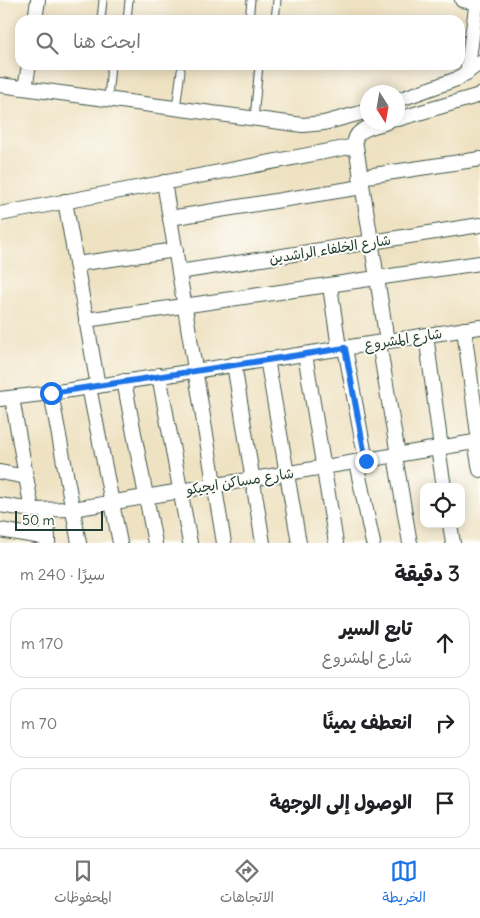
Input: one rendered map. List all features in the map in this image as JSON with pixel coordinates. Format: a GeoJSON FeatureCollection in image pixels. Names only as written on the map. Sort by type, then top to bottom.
{"type":"FeatureCollection","features":[{"type":"Feature","properties":{"kind":"street"},"geometry":{"type":"LineString","coordinates":[[36,15],[38,0]]}},
{"type":"Feature","properties":{"kind":"street"},"geometry":{"type":"LineString","coordinates":[[462,0],[478,2],[466,73]]}},
{"type":"Feature","properties":{"kind":"street"},"geometry":{"type":"LineString","coordinates":[[405,98],[458,79],[480,63]]}},
{"type":"Feature","properties":{"kind":"street"},"geometry":{"type":"LineString","coordinates":[[25,88],[27,70]]}},
{"type":"Feature","properties":{"kind":"street"},"geometry":{"type":"LineString","coordinates":[[0,85],[310,125],[324,124],[360,113]]}},
{"type":"Feature","properties":{"kind":"street"},"geometry":{"type":"LineString","coordinates":[[405,117],[480,95]]}},
{"type":"Feature","properties":{"kind":"street"},"geometry":{"type":"LineString","coordinates":[[364,130],[358,132],[355,137],[355,146],[377,280],[396,456],[410,543]]}},
{"type":"Feature","properties":{"kind":"street"},"geometry":{"type":"LineString","coordinates":[[0,214],[355,146]]}},
{"type":"Feature","properties":{"kind":"street"},"geometry":{"type":"LineString","coordinates":[[170,218],[480,159]]}},
{"type":"Feature","properties":{"kind":"street"},"geometry":{"type":"LineString","coordinates":[[164,182],[196,369],[213,486],[224,543]]}},
{"type":"Feature","properties":{"kind":"street"},"geometry":{"type":"LineString","coordinates":[[65,201],[86,320],[94,386],[120,543]]}},
{"type":"Feature","properties":{"kind":"street","name":"شارع الخلفاء الراشدين"},"geometry":{"type":"LineString","coordinates":[[179,272],[480,225]]}},
{"type":"Feature","properties":{"kind":"street"},"geometry":{"type":"LineString","coordinates":[[76,264],[176,250]]}},
{"type":"Feature","properties":{"kind":"street"},"geometry":{"type":"LineString","coordinates":[[86,320],[377,280],[480,263]]}},
{"type":"Feature","properties":{"kind":"street"},"geometry":{"type":"LineString","coordinates":[[330,286],[342,348],[373,543]]}},
{"type":"Feature","properties":{"kind":"street","name":"شارع المشروع"},"geometry":{"type":"LineString","coordinates":[[6,399],[480,326]]}},
{"type":"Feature","properties":{"kind":"street"},"geometry":{"type":"LineString","coordinates":[[464,329],[480,470]]}},
{"type":"Feature","properties":{"kind":"street"},"geometry":{"type":"LineString","coordinates":[[426,335],[444,483]]}},
{"type":"Feature","properties":{"kind":"street"},"geometry":{"type":"LineString","coordinates":[[305,354],[322,468],[336,543]]}},
{"type":"Feature","properties":{"kind":"street"},"geometry":{"type":"LineString","coordinates":[[267,359],[299,543]]}},
{"type":"Feature","properties":{"kind":"street"},"geometry":{"type":"LineString","coordinates":[[234,364],[263,543]]}},
{"type":"Feature","properties":{"kind":"street"},"geometry":{"type":"LineString","coordinates":[[159,376],[190,543]]}},
{"type":"Feature","properties":{"kind":"street"},"geometry":{"type":"LineString","coordinates":[[124,381],[154,543]]}},
{"type":"Feature","properties":{"kind":"street"},"geometry":{"type":"LineString","coordinates":[[51,393],[79,543]]}},
{"type":"Feature","properties":{"kind":"street"},"geometry":{"type":"LineString","coordinates":[[6,399],[26,477],[32,510]]}},
{"type":"Feature","properties":{"kind":"street","name":"شارع مساكن ايجيكو"},"geometry":{"type":"LineString","coordinates":[[0,504],[32,510],[73,509],[478,442]]}},
{"type":"Feature","properties":{"kind":"street"},"geometry":{"type":"LineString","coordinates":[[0,472],[26,477]]}},
{"type":"Feature","properties":{"kind":"street"},"geometry":{"type":"LineString","coordinates":[[0,530],[48,541],[47,511]]}},
{"type":"Feature","properties":{"kind":"street"},"geometry":{"type":"LineString","coordinates":[[451,528],[453,543]]}},
{"type":"Feature","properties":{"kind":"lane"},"geometry":{"type":"LineString","coordinates":[[101,15],[103,0]]}},
{"type":"Feature","properties":{"kind":"lane"},"geometry":{"type":"LineString","coordinates":[[128,15],[129,0]]}},
{"type":"Feature","properties":{"kind":"lane"},"geometry":{"type":"LineString","coordinates":[[250,15],[251,0]]}},
{"type":"Feature","properties":{"kind":"lane"},"geometry":{"type":"LineString","coordinates":[[276,15],[277,0]]}},
{"type":"Feature","properties":{"kind":"lane"},"geometry":{"type":"LineString","coordinates":[[108,99],[111,70]]}},
{"type":"Feature","properties":{"kind":"lane"},"geometry":{"type":"LineString","coordinates":[[254,119],[259,70]]}},
{"type":"Feature","properties":{"kind":"lane"},"geometry":{"type":"LineString","coordinates":[[176,108],[180,71]]}},
{"type":"Feature","properties":{"kind":"route"},"geometry":{"type":"LineString","coordinates":[[51,393],[196,369],[345,348],[366,461]]}}]}
